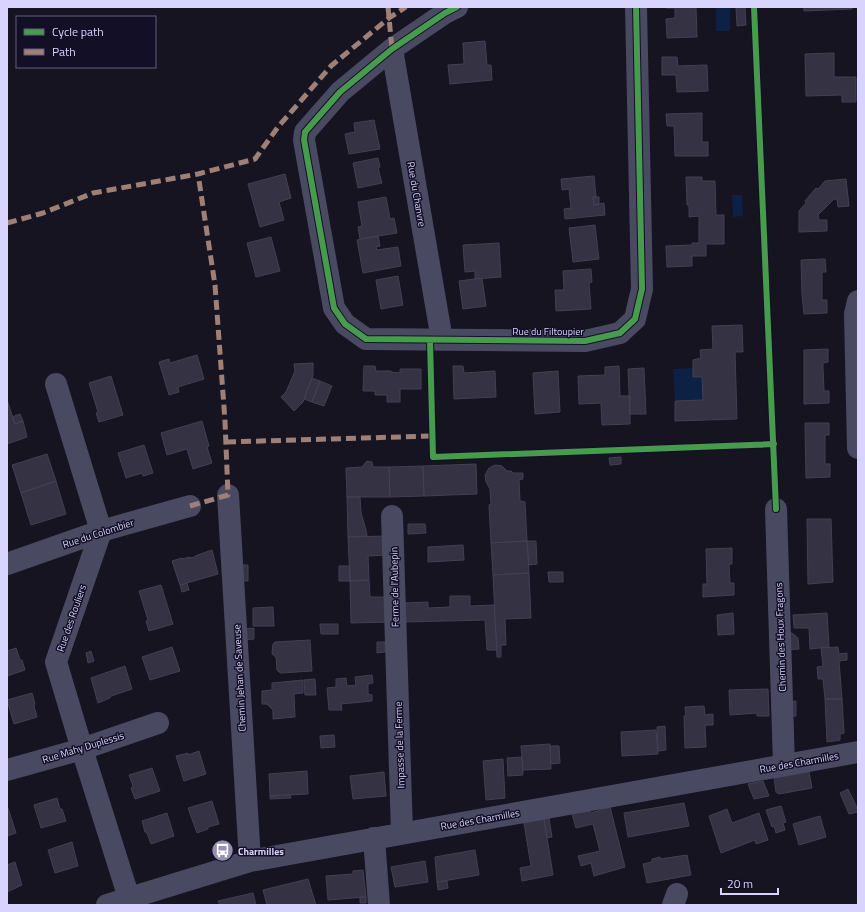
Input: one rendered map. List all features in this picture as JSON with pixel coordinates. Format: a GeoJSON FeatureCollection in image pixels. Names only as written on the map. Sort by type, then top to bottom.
{"type":"FeatureCollection","features":[{"type":"Feature","properties":{"kind":"street"},"geometry":{"type":"LineString","coordinates":[[392,49],[445,13],[457,7]]}},
{"type":"Feature","properties":{"kind":"street","name":"Rue du Filtoupier"},"geometry":{"type":"LineString","coordinates":[[392,49],[340,92],[305,132],[304,140],[334,308],[345,324],[366,339],[586,341],[620,333],[635,319],[642,289],[636,7]]}},
{"type":"Feature","properties":{"kind":"street","name":"Rue du Chanvre"},"geometry":{"type":"LineString","coordinates":[[392,49],[442,340]]}},
{"type":"Feature","properties":{"kind":"street"},"geometry":{"type":"LineString","coordinates":[[858,301],[855,314],[858,448]]}},
{"type":"Feature","properties":{"kind":"street"},"geometry":{"type":"LineString","coordinates":[[56,384],[101,531]]}},
{"type":"Feature","properties":{"kind":"street","name":"Chemin Jehan de Saveuse"},"geometry":{"type":"LineString","coordinates":[[228,495],[250,861]]}},
{"type":"Feature","properties":{"kind":"street","name":"Rue du Colombier"},"geometry":{"type":"LineString","coordinates":[[7,564],[101,531],[190,506]]}},
{"type":"Feature","properties":{"kind":"street","name":"Chemin des Houx Fragons"},"geometry":{"type":"LineString","coordinates":[[776,509],[784,765]]}},
{"type":"Feature","properties":{"kind":"street","name":"Ferme de l'Aubepin"},"geometry":{"type":"LineString","coordinates":[[392,516],[395,657]]}},
{"type":"Feature","properties":{"kind":"street","name":"Rue des Rouliers"},"geometry":{"type":"LineString","coordinates":[[101,531],[56,662],[129,898]]}},
{"type":"Feature","properties":{"kind":"street","name":"Impasse de la Ferme"},"geometry":{"type":"LineString","coordinates":[[395,657],[402,833]]}},
{"type":"Feature","properties":{"kind":"street","name":"Rue Mahy Duplessis"},"geometry":{"type":"LineString","coordinates":[[7,770],[82,749],[158,723]]}},
{"type":"Feature","properties":{"kind":"street","name":"Rue des Charmilles"},"geometry":{"type":"LineString","coordinates":[[107,905],[250,861],[858,752]]}},
{"type":"Feature","properties":{"kind":"street"},"geometry":{"type":"LineString","coordinates":[[374,838],[379,905]]}},
{"type":"Feature","properties":{"kind":"water"},"geometry":{"type":"Polygon","coordinates":[[[716,7],[730,7],[730,31],[716,31],[716,7]]]}},
{"type":"Feature","properties":{"kind":"water"},"geometry":{"type":"Polygon","coordinates":[[[732,195],[742,195],[743,216],[733,217],[732,195]]]}},
{"type":"Feature","properties":{"kind":"water"},"geometry":{"type":"Polygon","coordinates":[[[693,368],[693,377],[702,377],[703,400],[675,401],[673,369],[693,368]]]}},
{"type":"Feature","properties":{"kind":"building"},"geometry":{"type":"Polygon","coordinates":[[[666,7],[696,7],[697,37],[667,38],[666,19],[675,18],[675,8],[666,7]]]}},
{"type":"Feature","properties":{"kind":"building"},"geometry":{"type":"Polygon","coordinates":[[[736,7],[745,7],[746,25],[737,26],[736,7]]]}},
{"type":"Feature","properties":{"kind":"building"},"geometry":{"type":"Polygon","coordinates":[[[804,7],[852,7],[852,9],[804,11],[804,7]]]}},
{"type":"Feature","properties":{"kind":"building"},"geometry":{"type":"Polygon","coordinates":[[[485,41],[487,65],[491,65],[492,80],[450,84],[448,65],[464,64],[463,43],[485,41]]]}},
{"type":"Feature","properties":{"kind":"building"},"geometry":{"type":"Polygon","coordinates":[[[834,53],[834,77],[856,77],[856,102],[842,102],[842,95],[806,96],[805,54],[834,53]]]}},
{"type":"Feature","properties":{"kind":"building"},"geometry":{"type":"Polygon","coordinates":[[[662,57],[677,57],[678,66],[707,65],[708,91],[677,92],[676,75],[662,75],[662,57]]]}},
{"type":"Feature","properties":{"kind":"building"},"geometry":{"type":"Polygon","coordinates":[[[702,113],[702,142],[708,142],[708,156],[675,156],[674,126],[667,126],[666,114],[702,113]]]}},
{"type":"Feature","properties":{"kind":"building"},"geometry":{"type":"Polygon","coordinates":[[[374,120],[380,149],[349,154],[345,134],[355,132],[354,123],[374,120]]]}},
{"type":"Feature","properties":{"kind":"building"},"geometry":{"type":"Polygon","coordinates":[[[378,158],[380,167],[378,168],[382,183],[358,188],[353,163],[378,158]]]}},
{"type":"Feature","properties":{"kind":"building"},"geometry":{"type":"Polygon","coordinates":[[[285,174],[291,198],[279,202],[284,220],[260,227],[248,184],[285,174]]]}},
{"type":"Feature","properties":{"kind":"building"},"geometry":{"type":"Polygon","coordinates":[[[594,176],[596,197],[593,197],[594,205],[604,203],[605,215],[565,219],[564,209],[571,208],[569,189],[562,190],[561,179],[594,176]]]}},
{"type":"Feature","properties":{"kind":"building"},"geometry":{"type":"Polygon","coordinates":[[[686,177],[702,177],[702,181],[715,181],[716,215],[724,215],[724,244],[706,244],[706,256],[692,256],[692,266],[667,267],[666,246],[692,245],[692,243],[699,243],[699,216],[689,217],[686,177]]]}},
{"type":"Feature","properties":{"kind":"building"},"geometry":{"type":"Polygon","coordinates":[[[846,179],[849,206],[838,207],[837,199],[834,199],[818,215],[819,220],[827,220],[827,231],[799,232],[799,211],[816,188],[818,189],[825,181],[846,179]]]}},
{"type":"Feature","properties":{"kind":"building"},"geometry":{"type":"Polygon","coordinates":[[[386,197],[390,219],[394,218],[397,233],[360,239],[358,227],[362,226],[358,202],[386,197]]]}},
{"type":"Feature","properties":{"kind":"building"},"geometry":{"type":"Polygon","coordinates":[[[593,197],[599,197],[599,204],[594,205],[593,197]]]}},
{"type":"Feature","properties":{"kind":"building"},"geometry":{"type":"Polygon","coordinates":[[[595,225],[599,259],[573,262],[569,228],[595,225]]]}},
{"type":"Feature","properties":{"kind":"building"},"geometry":{"type":"Polygon","coordinates":[[[378,236],[380,246],[376,247],[377,250],[398,247],[401,266],[363,273],[357,240],[378,236]]]}},
{"type":"Feature","properties":{"kind":"building"},"geometry":{"type":"Polygon","coordinates":[[[271,237],[280,271],[256,277],[247,243],[271,237]]]}},
{"type":"Feature","properties":{"kind":"building"},"geometry":{"type":"Polygon","coordinates":[[[499,243],[501,277],[475,279],[475,271],[465,272],[463,245],[499,243]]]}},
{"type":"Feature","properties":{"kind":"building"},"geometry":{"type":"Polygon","coordinates":[[[825,259],[826,272],[822,272],[822,300],[827,300],[827,313],[804,314],[801,260],[825,259]]]}},
{"type":"Feature","properties":{"kind":"building"},"geometry":{"type":"Polygon","coordinates":[[[591,269],[592,282],[589,283],[591,309],[556,311],[555,290],[564,290],[563,271],[591,269]]]}},
{"type":"Feature","properties":{"kind":"building"},"geometry":{"type":"Polygon","coordinates":[[[398,276],[403,305],[381,309],[376,280],[398,276]]]}},
{"type":"Feature","properties":{"kind":"building"},"geometry":{"type":"Polygon","coordinates":[[[482,278],[486,306],[463,309],[459,281],[482,278]]]}},
{"type":"Feature","properties":{"kind":"building"},"geometry":{"type":"Polygon","coordinates":[[[742,325],[743,352],[735,352],[737,419],[675,421],[675,401],[703,400],[702,377],[693,377],[693,360],[701,358],[700,350],[713,349],[712,326],[742,325]]]}},
{"type":"Feature","properties":{"kind":"building"},"geometry":{"type":"Polygon","coordinates":[[[828,349],[828,362],[823,363],[823,368],[824,391],[829,391],[829,403],[804,404],[804,350],[828,349]]]}},
{"type":"Feature","properties":{"kind":"building"},"geometry":{"type":"Polygon","coordinates":[[[197,355],[204,379],[178,387],[179,392],[169,395],[159,362],[169,359],[170,363],[197,355]]]}},
{"type":"Feature","properties":{"kind":"building"},"geometry":{"type":"Polygon","coordinates":[[[313,363],[313,375],[303,402],[294,411],[281,397],[286,392],[295,371],[294,364],[313,363]]]}},
{"type":"Feature","properties":{"kind":"building"},"geometry":{"type":"Polygon","coordinates":[[[364,366],[375,366],[376,371],[391,371],[400,373],[400,369],[421,369],[421,389],[400,389],[400,402],[387,402],[387,395],[375,395],[375,391],[363,391],[364,366]]]}},
{"type":"Feature","properties":{"kind":"building"},"geometry":{"type":"Polygon","coordinates":[[[453,366],[463,366],[464,373],[495,371],[496,397],[454,399],[453,366]]]}},
{"type":"Feature","properties":{"kind":"building"},"geometry":{"type":"Polygon","coordinates":[[[619,366],[620,396],[630,396],[630,424],[602,425],[601,403],[579,404],[578,376],[605,375],[605,367],[619,366]]]}},
{"type":"Feature","properties":{"kind":"building"},"geometry":{"type":"Polygon","coordinates":[[[644,368],[646,414],[630,414],[628,369],[644,368]]]}},
{"type":"Feature","properties":{"kind":"building"},"geometry":{"type":"Polygon","coordinates":[[[558,371],[560,412],[535,414],[533,373],[558,371]]]}},
{"type":"Feature","properties":{"kind":"building"},"geometry":{"type":"Polygon","coordinates":[[[111,376],[123,415],[99,422],[96,413],[98,412],[89,383],[111,376]]]}},
{"type":"Feature","properties":{"kind":"building"},"geometry":{"type":"Polygon","coordinates":[[[312,378],[320,381],[312,402],[304,399],[312,378]]]}},
{"type":"Feature","properties":{"kind":"building"},"geometry":{"type":"Polygon","coordinates":[[[320,381],[332,386],[324,406],[312,402],[320,381]]]}},
{"type":"Feature","properties":{"kind":"building"},"geometry":{"type":"Polygon","coordinates":[[[7,400],[15,424],[23,421],[27,437],[7,444],[7,400]]]}},
{"type":"Feature","properties":{"kind":"building"},"geometry":{"type":"Polygon","coordinates":[[[20,414],[23,421],[15,424],[12,417],[20,414]]]}},
{"type":"Feature","properties":{"kind":"building"},"geometry":{"type":"Polygon","coordinates":[[[202,421],[212,463],[193,469],[187,449],[167,455],[161,433],[202,421]]]}},
{"type":"Feature","properties":{"kind":"building"},"geometry":{"type":"Polygon","coordinates":[[[805,423],[829,423],[829,435],[825,435],[825,464],[830,464],[830,477],[806,478],[805,423]]]}},
{"type":"Feature","properties":{"kind":"building"},"geometry":{"type":"Polygon","coordinates":[[[144,445],[153,473],[143,476],[142,473],[126,478],[118,453],[144,445]]]}},
{"type":"Feature","properties":{"kind":"building"},"geometry":{"type":"Polygon","coordinates":[[[47,454],[56,481],[21,493],[12,465],[47,454]]]}},
{"type":"Feature","properties":{"kind":"building"},"geometry":{"type":"Polygon","coordinates":[[[621,457],[621,464],[610,465],[609,458],[621,457]]]}},
{"type":"Feature","properties":{"kind":"building"},"geometry":{"type":"Polygon","coordinates":[[[367,461],[372,462],[373,467],[389,467],[390,497],[347,497],[346,468],[362,467],[367,461]]]}},
{"type":"Feature","properties":{"kind":"building"},"geometry":{"type":"Polygon","coordinates":[[[476,464],[477,494],[424,496],[423,466],[476,464]]]}},
{"type":"Feature","properties":{"kind":"building"},"geometry":{"type":"Polygon","coordinates":[[[495,465],[502,466],[507,471],[511,471],[513,473],[523,473],[523,479],[519,480],[520,501],[525,502],[527,541],[491,543],[489,505],[491,504],[490,489],[486,482],[485,475],[489,468],[495,465]]]}},
{"type":"Feature","properties":{"kind":"building"},"geometry":{"type":"Polygon","coordinates":[[[423,466],[424,496],[390,497],[389,467],[423,466]]]}},
{"type":"Feature","properties":{"kind":"building"},"geometry":{"type":"Polygon","coordinates":[[[56,481],[66,514],[31,525],[21,493],[56,481]]]}},
{"type":"Feature","properties":{"kind":"building"},"geometry":{"type":"Polygon","coordinates":[[[347,497],[360,497],[361,513],[367,536],[348,537],[347,497]]]}},
{"type":"Feature","properties":{"kind":"building"},"geometry":{"type":"Polygon","coordinates":[[[807,519],[831,519],[833,582],[808,584],[807,519]]]}},
{"type":"Feature","properties":{"kind":"building"},"geometry":{"type":"Polygon","coordinates":[[[408,524],[425,524],[426,533],[408,534],[408,524]]]}},
{"type":"Feature","properties":{"kind":"building"},"geometry":{"type":"Polygon","coordinates":[[[387,536],[387,555],[368,556],[369,580],[350,581],[348,537],[387,536]]]}},
{"type":"Feature","properties":{"kind":"building"},"geometry":{"type":"Polygon","coordinates":[[[527,541],[536,541],[537,564],[529,565],[527,541]]]}},
{"type":"Feature","properties":{"kind":"building"},"geometry":{"type":"Polygon","coordinates":[[[527,541],[529,573],[493,575],[491,543],[527,541]]]}},
{"type":"Feature","properties":{"kind":"building"},"geometry":{"type":"Polygon","coordinates":[[[463,545],[464,560],[428,562],[428,547],[463,545]]]}},
{"type":"Feature","properties":{"kind":"building"},"geometry":{"type":"Polygon","coordinates":[[[732,548],[732,564],[729,564],[730,583],[734,583],[734,595],[703,597],[703,584],[707,584],[706,549],[732,548]]]}},
{"type":"Feature","properties":{"kind":"building"},"geometry":{"type":"Polygon","coordinates":[[[212,550],[218,574],[180,585],[172,561],[182,558],[195,557],[212,550]]]}},
{"type":"Feature","properties":{"kind":"building"},"geometry":{"type":"Polygon","coordinates":[[[238,565],[248,565],[248,581],[239,581],[238,565]]]}},
{"type":"Feature","properties":{"kind":"building"},"geometry":{"type":"Polygon","coordinates":[[[339,566],[350,566],[350,581],[339,581],[339,566]]]}},
{"type":"Feature","properties":{"kind":"building"},"geometry":{"type":"Polygon","coordinates":[[[548,572],[563,572],[563,582],[549,582],[548,572]]]}},
{"type":"Feature","properties":{"kind":"building"},"geometry":{"type":"Polygon","coordinates":[[[529,573],[531,618],[505,619],[506,645],[501,645],[501,657],[497,657],[493,575],[529,573]]]}},
{"type":"Feature","properties":{"kind":"building"},"geometry":{"type":"Polygon","coordinates":[[[369,580],[370,597],[389,597],[389,622],[351,623],[350,581],[369,580]]]}},
{"type":"Feature","properties":{"kind":"building"},"geometry":{"type":"Polygon","coordinates":[[[187,583],[189,590],[182,592],[180,585],[187,583]]]}},
{"type":"Feature","properties":{"kind":"building"},"geometry":{"type":"Polygon","coordinates":[[[161,585],[173,624],[149,631],[146,621],[148,620],[139,591],[161,585]]]}},
{"type":"Feature","properties":{"kind":"building"},"geometry":{"type":"Polygon","coordinates":[[[450,596],[470,596],[470,606],[494,605],[497,650],[487,650],[485,620],[405,622],[404,603],[428,602],[428,608],[450,607],[450,596]]]}},
{"type":"Feature","properties":{"kind":"building"},"geometry":{"type":"Polygon","coordinates":[[[273,607],[274,626],[253,626],[253,608],[273,607]]]}},
{"type":"Feature","properties":{"kind":"building"},"geometry":{"type":"Polygon","coordinates":[[[733,613],[734,634],[718,635],[717,615],[733,613]]]}},
{"type":"Feature","properties":{"kind":"building"},"geometry":{"type":"Polygon","coordinates":[[[827,613],[829,647],[810,649],[809,628],[794,628],[793,615],[827,613]]]}},
{"type":"Feature","properties":{"kind":"building"},"geometry":{"type":"Polygon","coordinates":[[[320,624],[338,624],[338,634],[321,634],[320,624]]]}},
{"type":"Feature","properties":{"kind":"building"},"geometry":{"type":"Polygon","coordinates":[[[254,628],[254,639],[243,640],[242,629],[254,628]]]}},
{"type":"Feature","properties":{"kind":"building"},"geometry":{"type":"Polygon","coordinates":[[[784,633],[792,633],[798,638],[799,649],[785,650],[784,633]]]}},
{"type":"Feature","properties":{"kind":"building"},"geometry":{"type":"Polygon","coordinates":[[[310,640],[312,671],[281,673],[277,670],[276,657],[272,654],[273,644],[275,642],[310,640]]]}},
{"type":"Feature","properties":{"kind":"building"},"geometry":{"type":"Polygon","coordinates":[[[377,642],[385,642],[385,652],[377,653],[377,642]]]}},
{"type":"Feature","properties":{"kind":"building"},"geometry":{"type":"Polygon","coordinates":[[[172,647],[180,671],[150,680],[142,657],[172,647]]]}},
{"type":"Feature","properties":{"kind":"building"},"geometry":{"type":"Polygon","coordinates":[[[838,647],[839,654],[847,653],[847,660],[839,661],[842,699],[825,699],[823,679],[818,679],[817,667],[823,666],[821,648],[838,647]]]}},
{"type":"Feature","properties":{"kind":"building"},"geometry":{"type":"Polygon","coordinates":[[[16,648],[25,670],[7,676],[7,651],[16,648]]]}},
{"type":"Feature","properties":{"kind":"building"},"geometry":{"type":"Polygon","coordinates":[[[91,651],[94,661],[88,663],[86,653],[91,651]]]}},
{"type":"Feature","properties":{"kind":"building"},"geometry":{"type":"Polygon","coordinates":[[[125,666],[132,689],[111,696],[110,698],[98,703],[91,678],[125,666]]]}},
{"type":"Feature","properties":{"kind":"building"},"geometry":{"type":"Polygon","coordinates":[[[372,675],[373,683],[368,684],[368,694],[372,695],[372,701],[341,704],[342,710],[329,710],[327,688],[336,687],[336,679],[346,678],[347,686],[356,685],[355,677],[372,675]]]}},
{"type":"Feature","properties":{"kind":"building"},"geometry":{"type":"Polygon","coordinates":[[[315,679],[316,695],[305,695],[304,680],[315,679]]]}},
{"type":"Feature","properties":{"kind":"building"},"geometry":{"type":"Polygon","coordinates":[[[303,680],[303,693],[294,694],[295,717],[273,719],[273,710],[267,704],[262,704],[262,691],[272,690],[272,683],[303,680]]]}},
{"type":"Feature","properties":{"kind":"building"},"geometry":{"type":"Polygon","coordinates":[[[768,689],[769,716],[757,716],[757,713],[730,715],[729,690],[768,689]]]}},
{"type":"Feature","properties":{"kind":"building"},"geometry":{"type":"Polygon","coordinates":[[[32,693],[37,717],[14,724],[7,700],[32,693]]]}},
{"type":"Feature","properties":{"kind":"building"},"geometry":{"type":"Polygon","coordinates":[[[825,699],[842,699],[844,733],[840,734],[840,740],[827,742],[825,699]]]}},
{"type":"Feature","properties":{"kind":"building"},"geometry":{"type":"Polygon","coordinates":[[[796,701],[796,716],[785,716],[784,702],[796,701]]]}},
{"type":"Feature","properties":{"kind":"building"},"geometry":{"type":"Polygon","coordinates":[[[704,706],[705,715],[713,714],[713,725],[705,725],[706,747],[685,748],[685,707],[704,706]]]}},
{"type":"Feature","properties":{"kind":"building"},"geometry":{"type":"Polygon","coordinates":[[[665,726],[666,750],[658,751],[657,727],[665,726]]]}},
{"type":"Feature","properties":{"kind":"building"},"geometry":{"type":"Polygon","coordinates":[[[656,730],[658,754],[622,756],[621,732],[656,730]]]}},
{"type":"Feature","properties":{"kind":"building"},"geometry":{"type":"Polygon","coordinates":[[[334,735],[335,747],[321,748],[320,736],[334,735]]]}},
{"type":"Feature","properties":{"kind":"building"},"geometry":{"type":"Polygon","coordinates":[[[550,744],[551,769],[523,770],[521,746],[550,744]]]}},
{"type":"Feature","properties":{"kind":"building"},"geometry":{"type":"Polygon","coordinates":[[[550,746],[559,746],[560,763],[551,764],[550,746]]]}},
{"type":"Feature","properties":{"kind":"building"},"geometry":{"type":"Polygon","coordinates":[[[199,751],[206,774],[184,781],[176,756],[188,753],[188,755],[199,751]]]}},
{"type":"Feature","properties":{"kind":"building"},"geometry":{"type":"Polygon","coordinates":[[[522,757],[523,775],[508,776],[507,758],[522,757]]]}},
{"type":"Feature","properties":{"kind":"building"},"geometry":{"type":"Polygon","coordinates":[[[503,759],[505,798],[486,800],[483,761],[503,759]]]}},
{"type":"Feature","properties":{"kind":"building"},"geometry":{"type":"Polygon","coordinates":[[[152,768],[160,791],[135,799],[131,788],[133,786],[129,775],[152,768]]]}},
{"type":"Feature","properties":{"kind":"building"},"geometry":{"type":"Polygon","coordinates":[[[307,771],[308,794],[270,796],[269,774],[307,771]]]}},
{"type":"Feature","properties":{"kind":"building"},"geometry":{"type":"Polygon","coordinates":[[[384,772],[386,796],[353,799],[350,776],[384,772]]]}},
{"type":"Feature","properties":{"kind":"building"},"geometry":{"type":"Polygon","coordinates":[[[809,772],[812,788],[779,794],[776,792],[774,778],[809,772]]]}},
{"type":"Feature","properties":{"kind":"building"},"geometry":{"type":"Polygon","coordinates":[[[763,781],[769,796],[754,799],[748,784],[763,781]]]}},
{"type":"Feature","properties":{"kind":"building"},"geometry":{"type":"Polygon","coordinates":[[[848,789],[858,812],[849,814],[840,793],[848,789]]]}},
{"type":"Feature","properties":{"kind":"building"},"geometry":{"type":"Polygon","coordinates":[[[290,795],[291,798],[270,799],[270,796],[290,795]]]}},
{"type":"Feature","properties":{"kind":"building"},"geometry":{"type":"Polygon","coordinates":[[[57,798],[60,809],[62,809],[66,821],[41,828],[34,805],[57,798]]]}},
{"type":"Feature","properties":{"kind":"building"},"geometry":{"type":"Polygon","coordinates":[[[212,801],[219,824],[208,827],[208,829],[197,833],[188,808],[212,801]]]}},
{"type":"Feature","properties":{"kind":"building"},"geometry":{"type":"Polygon","coordinates":[[[684,803],[689,826],[628,837],[624,813],[684,803]]]}},
{"type":"Feature","properties":{"kind":"building"},"geometry":{"type":"Polygon","coordinates":[[[781,806],[786,822],[783,823],[785,830],[776,833],[774,826],[772,827],[766,810],[781,806]]]}},
{"type":"Feature","properties":{"kind":"building"},"geometry":{"type":"Polygon","coordinates":[[[610,807],[625,867],[594,876],[591,863],[581,866],[578,856],[600,851],[593,824],[576,828],[572,814],[590,811],[591,813],[610,807]]]}},
{"type":"Feature","properties":{"kind":"building"},"geometry":{"type":"Polygon","coordinates":[[[8,808],[16,833],[7,836],[7,809],[8,808]]]}},
{"type":"Feature","properties":{"kind":"building"},"geometry":{"type":"Polygon","coordinates":[[[727,809],[732,823],[759,813],[768,840],[756,844],[755,840],[721,853],[709,816],[727,809]]]}},
{"type":"Feature","properties":{"kind":"building"},"geometry":{"type":"Polygon","coordinates":[[[167,813],[174,836],[151,844],[147,833],[145,832],[142,821],[167,813]]]}},
{"type":"Feature","properties":{"kind":"building"},"geometry":{"type":"Polygon","coordinates":[[[820,816],[826,837],[799,845],[793,824],[820,816]]]}},
{"type":"Feature","properties":{"kind":"building"},"geometry":{"type":"Polygon","coordinates":[[[549,818],[552,837],[547,838],[544,819],[549,818]]]}},
{"type":"Feature","properties":{"kind":"building"},"geometry":{"type":"Polygon","coordinates":[[[544,819],[553,875],[522,881],[520,868],[531,866],[524,823],[544,819]]]}},
{"type":"Feature","properties":{"kind":"building"},"geometry":{"type":"Polygon","coordinates":[[[72,842],[78,866],[55,873],[48,850],[72,842]]]}},
{"type":"Feature","properties":{"kind":"building"},"geometry":{"type":"Polygon","coordinates":[[[475,850],[479,875],[437,882],[435,857],[475,850]]]}},
{"type":"Feature","properties":{"kind":"building"},"geometry":{"type":"Polygon","coordinates":[[[687,855],[691,875],[647,883],[643,864],[652,862],[652,859],[660,857],[660,859],[687,855]]]}},
{"type":"Feature","properties":{"kind":"building"},"geometry":{"type":"Polygon","coordinates":[[[425,861],[428,882],[395,887],[391,867],[425,861]]]}},
{"type":"Feature","properties":{"kind":"building"},"geometry":{"type":"Polygon","coordinates":[[[15,862],[22,885],[7,892],[7,865],[15,862]]]}},
{"type":"Feature","properties":{"kind":"building"},"geometry":{"type":"Polygon","coordinates":[[[363,870],[366,897],[328,900],[326,876],[353,874],[353,871],[363,870]]]}},
{"type":"Feature","properties":{"kind":"building"},"geometry":{"type":"Polygon","coordinates":[[[308,879],[316,905],[267,905],[263,890],[308,879]]]}},
{"type":"Feature","properties":{"kind":"building"},"geometry":{"type":"Polygon","coordinates":[[[447,881],[448,888],[438,890],[437,882],[447,881]]]}},
{"type":"Feature","properties":{"kind":"building"},"geometry":{"type":"Polygon","coordinates":[[[253,893],[256,905],[220,905],[218,901],[253,893]]]}},
{"type":"Feature","properties":{"kind":"building"},"geometry":{"type":"Polygon","coordinates":[[[360,897],[366,897],[366,903],[360,903],[360,897]]]}},
{"type":"Feature","properties":{"kind":"marked path"},"geometry":{"type":"LineString","coordinates":[[388,7],[392,49]]}},
{"type":"Feature","properties":{"kind":"marked path"},"geometry":{"type":"LineString","coordinates":[[7,223],[43,213],[93,193],[198,174],[255,159],[278,127],[331,66],[389,18],[406,7]]}},
{"type":"Feature","properties":{"kind":"marked path"},"geometry":{"type":"LineString","coordinates":[[190,506],[228,495],[225,421],[215,285],[198,174]]}},
{"type":"Feature","properties":{"kind":"marked path"},"geometry":{"type":"LineString","coordinates":[[226,442],[432,436]]}},
{"type":"Feature","properties":{"kind":"cycle path"},"geometry":{"type":"LineString","coordinates":[[457,7],[445,13],[392,49],[340,92],[305,132],[304,140],[334,308],[345,324],[366,339],[585,341],[620,333],[635,319],[642,289],[636,7]]}},
{"type":"Feature","properties":{"kind":"cycle path"},"geometry":{"type":"LineString","coordinates":[[754,7],[776,509]]}},
{"type":"Feature","properties":{"kind":"cycle path"},"geometry":{"type":"LineString","coordinates":[[430,340],[433,457],[774,444]]}},
{"type":"Feature","properties":{"kind":"place","name":"Charmilles"},"geometry":{"type":"Point","coordinates":[222,851]}}]}
